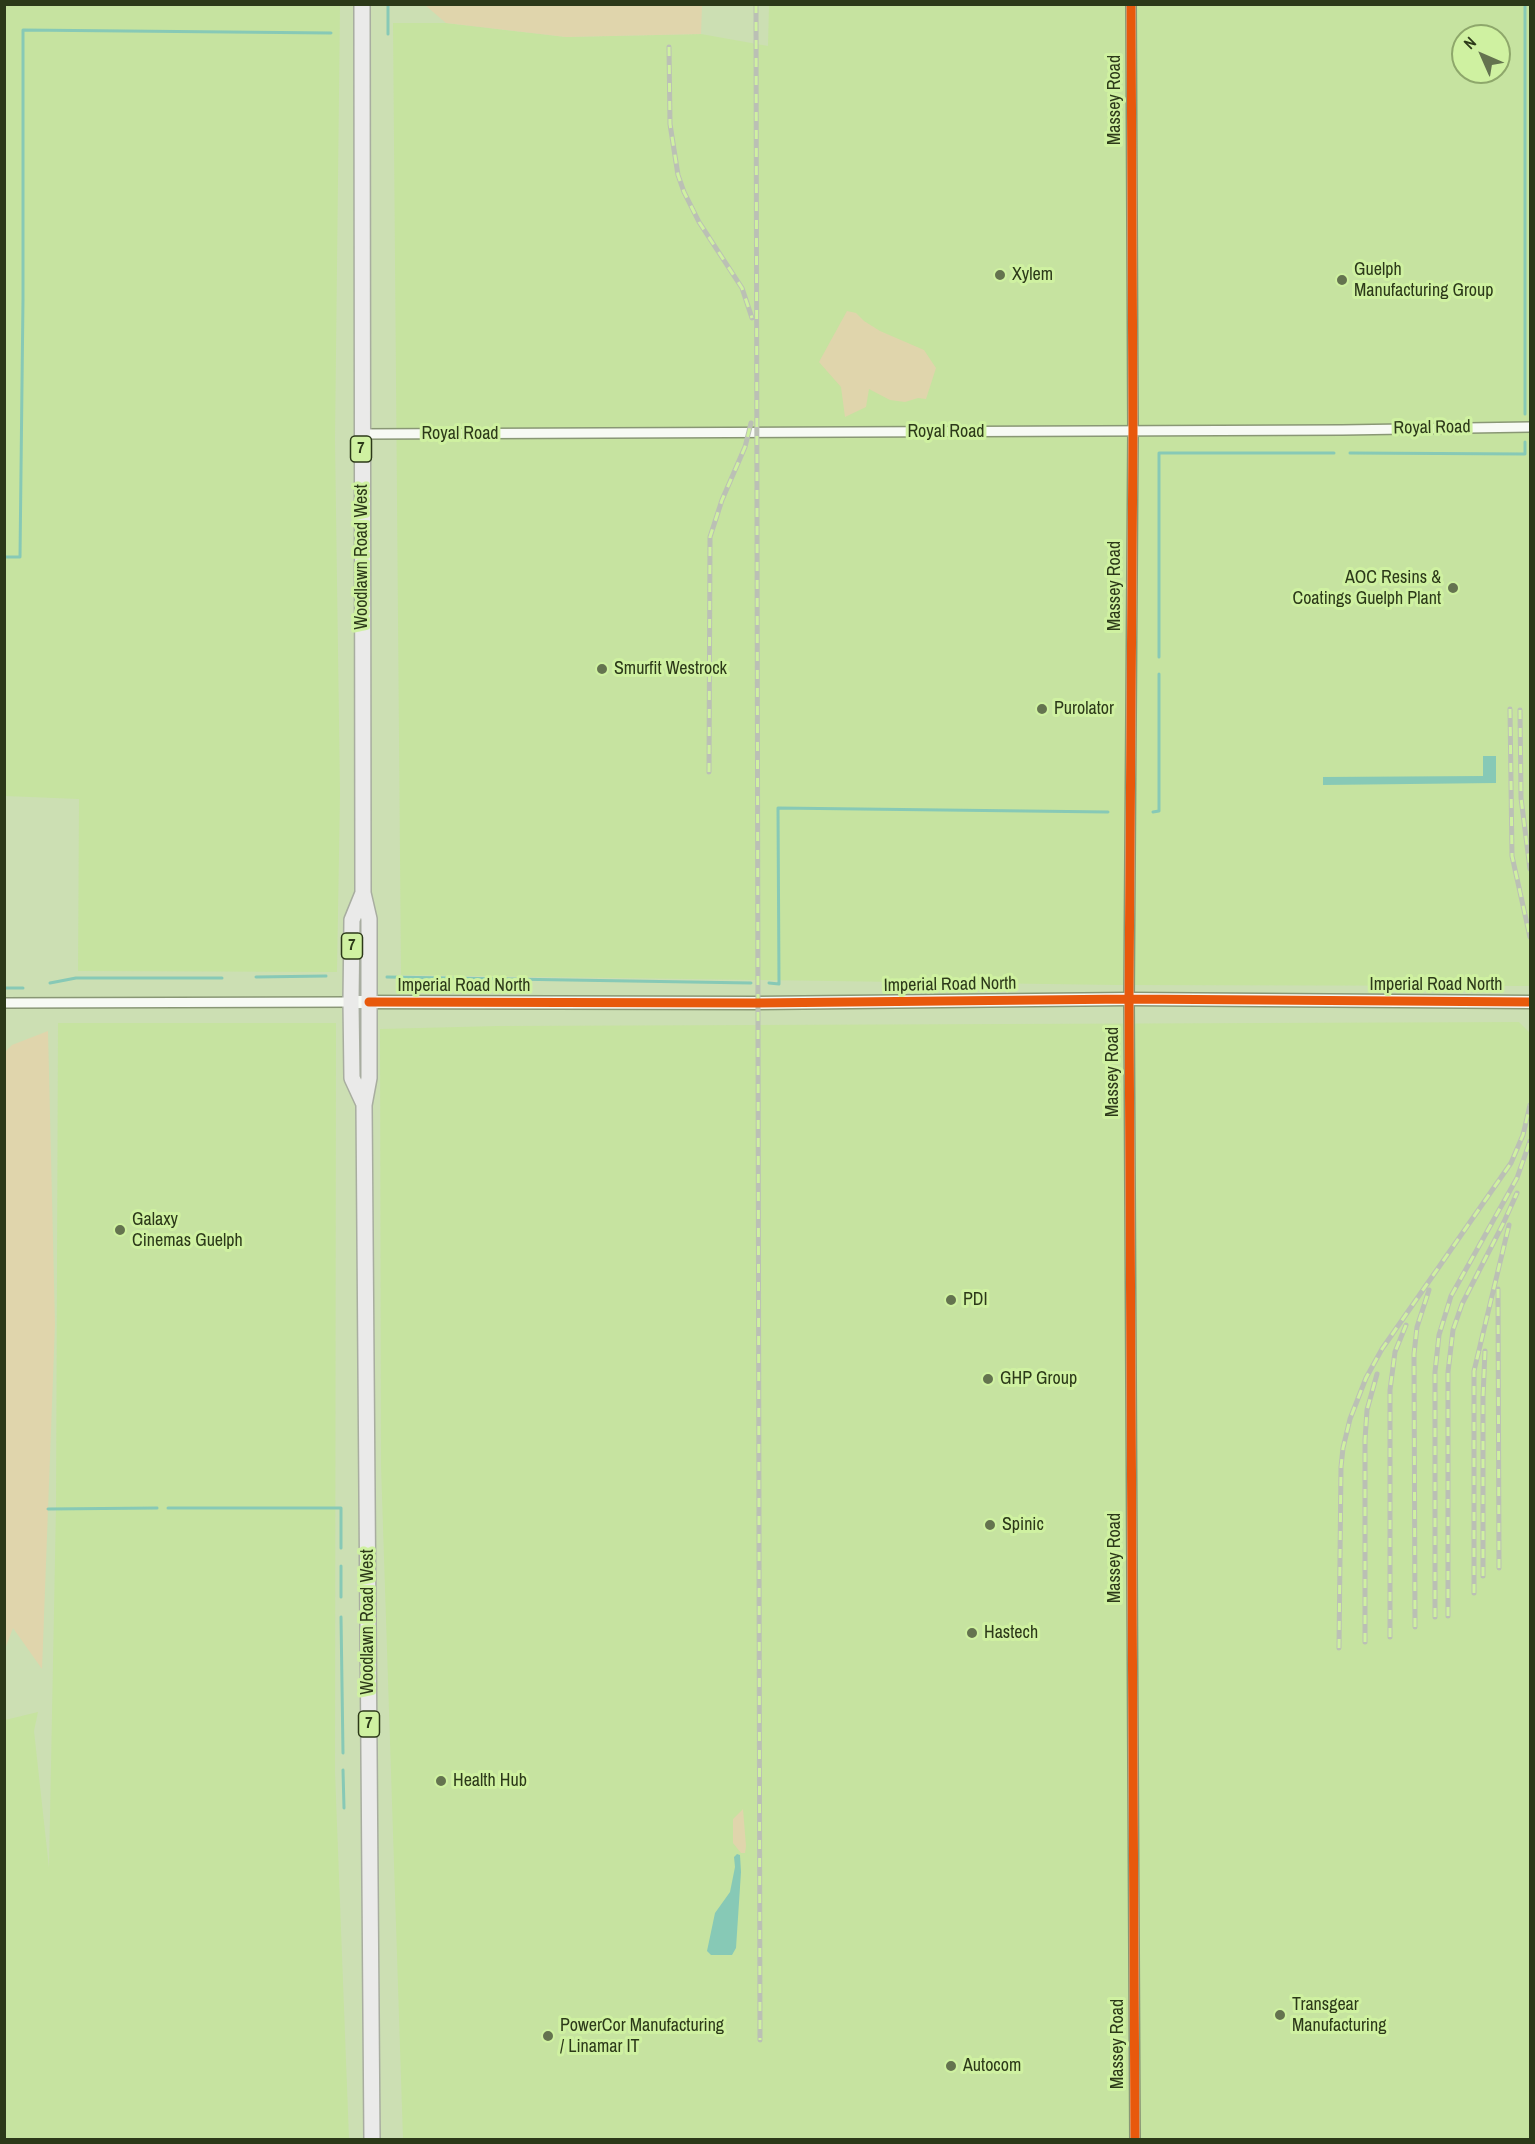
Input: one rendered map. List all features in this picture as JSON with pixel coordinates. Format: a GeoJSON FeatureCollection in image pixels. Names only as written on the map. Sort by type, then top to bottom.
{"type":"FeatureCollection","features":[{"type":"Feature","properties":{"kind":"main road","name":"Woodlawn Road West"},"geometry":{"type":"LineString","coordinates":[[362,4],[363,893],[369,919],[369,1078],[364,1104],[372,2139]]}},
{"type":"Feature","properties":{"kind":"main road","name":"Woodlawn Road West"},"geometry":{"type":"LineString","coordinates":[[363,893],[352,920],[351,1002],[352,1078],[364,1104]]}},
{"type":"Feature","properties":{"kind":"street","name":"Massey Road"},"geometry":{"type":"LineString","coordinates":[[1131,4],[1133,431],[1129,999],[1135,2139]]}},
{"type":"Feature","properties":{"kind":"street","name":"Royal Road"},"geometry":{"type":"LineString","coordinates":[[361,434],[1530,427]]}},
{"type":"Feature","properties":{"kind":"street","name":"Imperial Road North"},"geometry":{"type":"LineString","coordinates":[[4,1003],[757,1003],[1129,999],[1530,1002]]}},
{"type":"Feature","properties":{"kind":"shaded area"},"geometry":{"type":"Polygon","coordinates":[[[5,4],[340,5],[335,440],[340,793],[337,972],[78,971],[79,799],[5,796],[5,4]]]}},
{"type":"Feature","properties":{"kind":"shaded area"},"geometry":{"type":"Polygon","coordinates":[[[425,5],[702,5],[701,34],[566,37],[446,23],[425,5]]]}},
{"type":"Feature","properties":{"kind":"shaded area"},"geometry":{"type":"Polygon","coordinates":[[[769,5],[1530,5],[1530,986],[1118,985],[401,975],[393,23],[446,23],[566,37],[701,34],[768,46],[769,5]]]}},
{"type":"Feature","properties":{"kind":"shaded area"},"geometry":{"type":"Polygon","coordinates":[[[847,311],[856,313],[880,331],[924,350],[936,368],[926,399],[918,398],[905,402],[890,400],[869,389],[866,407],[845,417],[841,387],[819,362],[847,311]]]}},
{"type":"Feature","properties":{"kind":"shaded area"},"geometry":{"type":"Polygon","coordinates":[[[1519,1022],[1530,1033],[1530,2139],[403,2139],[381,1466],[380,1029],[498,1026],[1519,1022]]]}},
{"type":"Feature","properties":{"kind":"shaded area"},"geometry":{"type":"Polygon","coordinates":[[[58,1023],[336,1023],[335,1772],[349,2139],[5,2139],[5,1720],[38,1712],[34,1731],[49,1868],[56,1507],[58,1023]]]}},
{"type":"Feature","properties":{"kind":"shaded area"},"geometry":{"type":"Polygon","coordinates":[[[48,1031],[55,1324],[42,1669],[13,1628],[5,1649],[4,1053],[12,1045],[48,1031]]]}},
{"type":"Feature","properties":{"kind":"shaded area"},"geometry":{"type":"Polygon","coordinates":[[[743,1809],[746,1846],[745,1853],[741,1853],[733,1843],[733,1819],[743,1809]]]}},
{"type":"Feature","properties":{"kind":"water"},"geometry":{"type":"Polygon","coordinates":[[[1483,756],[1496,756],[1496,783],[1323,785],[1323,777],[1483,776],[1483,756]]]}},
{"type":"Feature","properties":{"kind":"water"},"geometry":{"type":"Polygon","coordinates":[[[737,1854],[740,1855],[741,1872],[736,1948],[732,1955],[711,1955],[707,1951],[715,1913],[730,1892],[735,1867],[734,1857],[737,1854]]]}},
{"type":"Feature","properties":{"kind":"waterway"},"geometry":{"type":"LineString","coordinates":[[388,4],[388,34]]}},
{"type":"Feature","properties":{"kind":"waterway"},"geometry":{"type":"LineString","coordinates":[[1525,4],[1525,414]]}},
{"type":"Feature","properties":{"kind":"waterway"},"geometry":{"type":"LineString","coordinates":[[4,557],[20,557],[23,30],[331,33]]}},
{"type":"Feature","properties":{"kind":"waterway"},"geometry":{"type":"LineString","coordinates":[[1350,453],[1525,454],[1525,442]]}},
{"type":"Feature","properties":{"kind":"waterway"},"geometry":{"type":"LineString","coordinates":[[1159,657],[1159,453],[1334,453]]}},
{"type":"Feature","properties":{"kind":"waterway"},"geometry":{"type":"LineString","coordinates":[[1153,812],[1159,811],[1159,674]]}},
{"type":"Feature","properties":{"kind":"waterway"},"geometry":{"type":"LineString","coordinates":[[769,983],[779,984],[778,808],[1108,812]]}},
{"type":"Feature","properties":{"kind":"waterway"},"geometry":{"type":"LineString","coordinates":[[256,977],[326,976]]}},
{"type":"Feature","properties":{"kind":"waterway"},"geometry":{"type":"LineString","coordinates":[[387,977],[751,983]]}},
{"type":"Feature","properties":{"kind":"waterway"},"geometry":{"type":"LineString","coordinates":[[50,983],[76,978],[222,978]]}},
{"type":"Feature","properties":{"kind":"waterway"},"geometry":{"type":"LineString","coordinates":[[4,988],[23,988]]}},
{"type":"Feature","properties":{"kind":"waterway"},"geometry":{"type":"LineString","coordinates":[[48,1509],[157,1508]]}},
{"type":"Feature","properties":{"kind":"waterway"},"geometry":{"type":"LineString","coordinates":[[168,1508],[341,1508],[341,1548]]}},
{"type":"Feature","properties":{"kind":"waterway"},"geometry":{"type":"LineString","coordinates":[[341,1566],[341,1597]]}},
{"type":"Feature","properties":{"kind":"waterway"},"geometry":{"type":"LineString","coordinates":[[341,1617],[343,1753]]}},
{"type":"Feature","properties":{"kind":"waterway"},"geometry":{"type":"LineString","coordinates":[[343,1770],[344,1808]]}},
{"type":"Feature","properties":{"kind":"railway"},"geometry":{"type":"LineString","coordinates":[[756,4],[760,2040]]}},
{"type":"Feature","properties":{"kind":"railway"},"geometry":{"type":"LineString","coordinates":[[669,47],[670,124],[678,175],[699,222],[742,288],[752,318]]}},
{"type":"Feature","properties":{"kind":"railway"},"geometry":{"type":"LineString","coordinates":[[709,772],[710,537],[722,500],[745,447],[751,423]]}},
{"type":"Feature","properties":{"kind":"railway"},"geometry":{"type":"LineString","coordinates":[[1510,709],[1512,856],[1530,937]]}},
{"type":"Feature","properties":{"kind":"railway"},"geometry":{"type":"LineString","coordinates":[[1520,710],[1521,798],[1530,869]]}},
{"type":"Feature","properties":{"kind":"railway"},"geometry":{"type":"LineString","coordinates":[[1339,1648],[1341,1467],[1350,1419],[1366,1378],[1382,1349],[1511,1163],[1523,1135],[1530,1105]]}},
{"type":"Feature","properties":{"kind":"railway"},"geometry":{"type":"LineString","coordinates":[[1435,1617],[1435,1372],[1439,1335],[1451,1296],[1517,1178],[1530,1141]]}},
{"type":"Feature","properties":{"kind":"railway"},"geometry":{"type":"LineString","coordinates":[[1448,1616],[1448,1372],[1453,1330],[1462,1304],[1517,1193]]}},
{"type":"Feature","properties":{"kind":"railway"},"geometry":{"type":"LineString","coordinates":[[1474,1593],[1474,1371],[1509,1225]]}},
{"type":"Feature","properties":{"kind":"railway"},"geometry":{"type":"LineString","coordinates":[[1498,1289],[1499,1568]]}},
{"type":"Feature","properties":{"kind":"railway"},"geometry":{"type":"LineString","coordinates":[[1415,1627],[1414,1354],[1417,1327],[1429,1290]]}},
{"type":"Feature","properties":{"kind":"railway"},"geometry":{"type":"LineString","coordinates":[[1390,1637],[1390,1390],[1395,1352],[1406,1325]]}},
{"type":"Feature","properties":{"kind":"railway"},"geometry":{"type":"LineString","coordinates":[[1483,1576],[1485,1351]]}},
{"type":"Feature","properties":{"kind":"railway"},"geometry":{"type":"LineString","coordinates":[[1365,1642],[1365,1440],[1367,1410],[1377,1374]]}},
{"type":"Feature","properties":{"kind":"cycle path"},"geometry":{"type":"LineString","coordinates":[[1131,4],[1133,431],[1129,999],[1135,2140]]}},
{"type":"Feature","properties":{"kind":"cycle path"},"geometry":{"type":"LineString","coordinates":[[369,1002],[757,1003],[1129,999],[1530,1002]]}},
{"type":"Feature","properties":{"kind":"place","name":"Xylem"},"geometry":{"type":"Point","coordinates":[1000,275]}},
{"type":"Feature","properties":{"kind":"place","name":"Guelph Manufacturing Group"},"geometry":{"type":"Point","coordinates":[1342,280]}},
{"type":"Feature","properties":{"kind":"place","name":"AOC Resins & Coatings Guelph Plant"},"geometry":{"type":"Point","coordinates":[1453,588]}},
{"type":"Feature","properties":{"kind":"place","name":"Smurfit Westrock"},"geometry":{"type":"Point","coordinates":[602,669]}},
{"type":"Feature","properties":{"kind":"place","name":"Purolator"},"geometry":{"type":"Point","coordinates":[1042,709]}},
{"type":"Feature","properties":{"kind":"place","name":"Galaxy Cinemas Guelph"},"geometry":{"type":"Point","coordinates":[120,1230]}},
{"type":"Feature","properties":{"kind":"place","name":"PDI"},"geometry":{"type":"Point","coordinates":[951,1300]}},
{"type":"Feature","properties":{"kind":"place","name":"GHP Group"},"geometry":{"type":"Point","coordinates":[988,1379]}},
{"type":"Feature","properties":{"kind":"place","name":"Spinic"},"geometry":{"type":"Point","coordinates":[990,1525]}},
{"type":"Feature","properties":{"kind":"place","name":"Hastech"},"geometry":{"type":"Point","coordinates":[972,1633]}},
{"type":"Feature","properties":{"kind":"place","name":"Health Hub"},"geometry":{"type":"Point","coordinates":[441,1781]}},
{"type":"Feature","properties":{"kind":"place","name":"Transgear Manufacturing"},"geometry":{"type":"Point","coordinates":[1280,2015]}},
{"type":"Feature","properties":{"kind":"place","name":"PowerCor Manufacturing / Linamar IT"},"geometry":{"type":"Point","coordinates":[548,2036]}},
{"type":"Feature","properties":{"kind":"place","name":"Autocom"},"geometry":{"type":"Point","coordinates":[951,2066]}}]}
